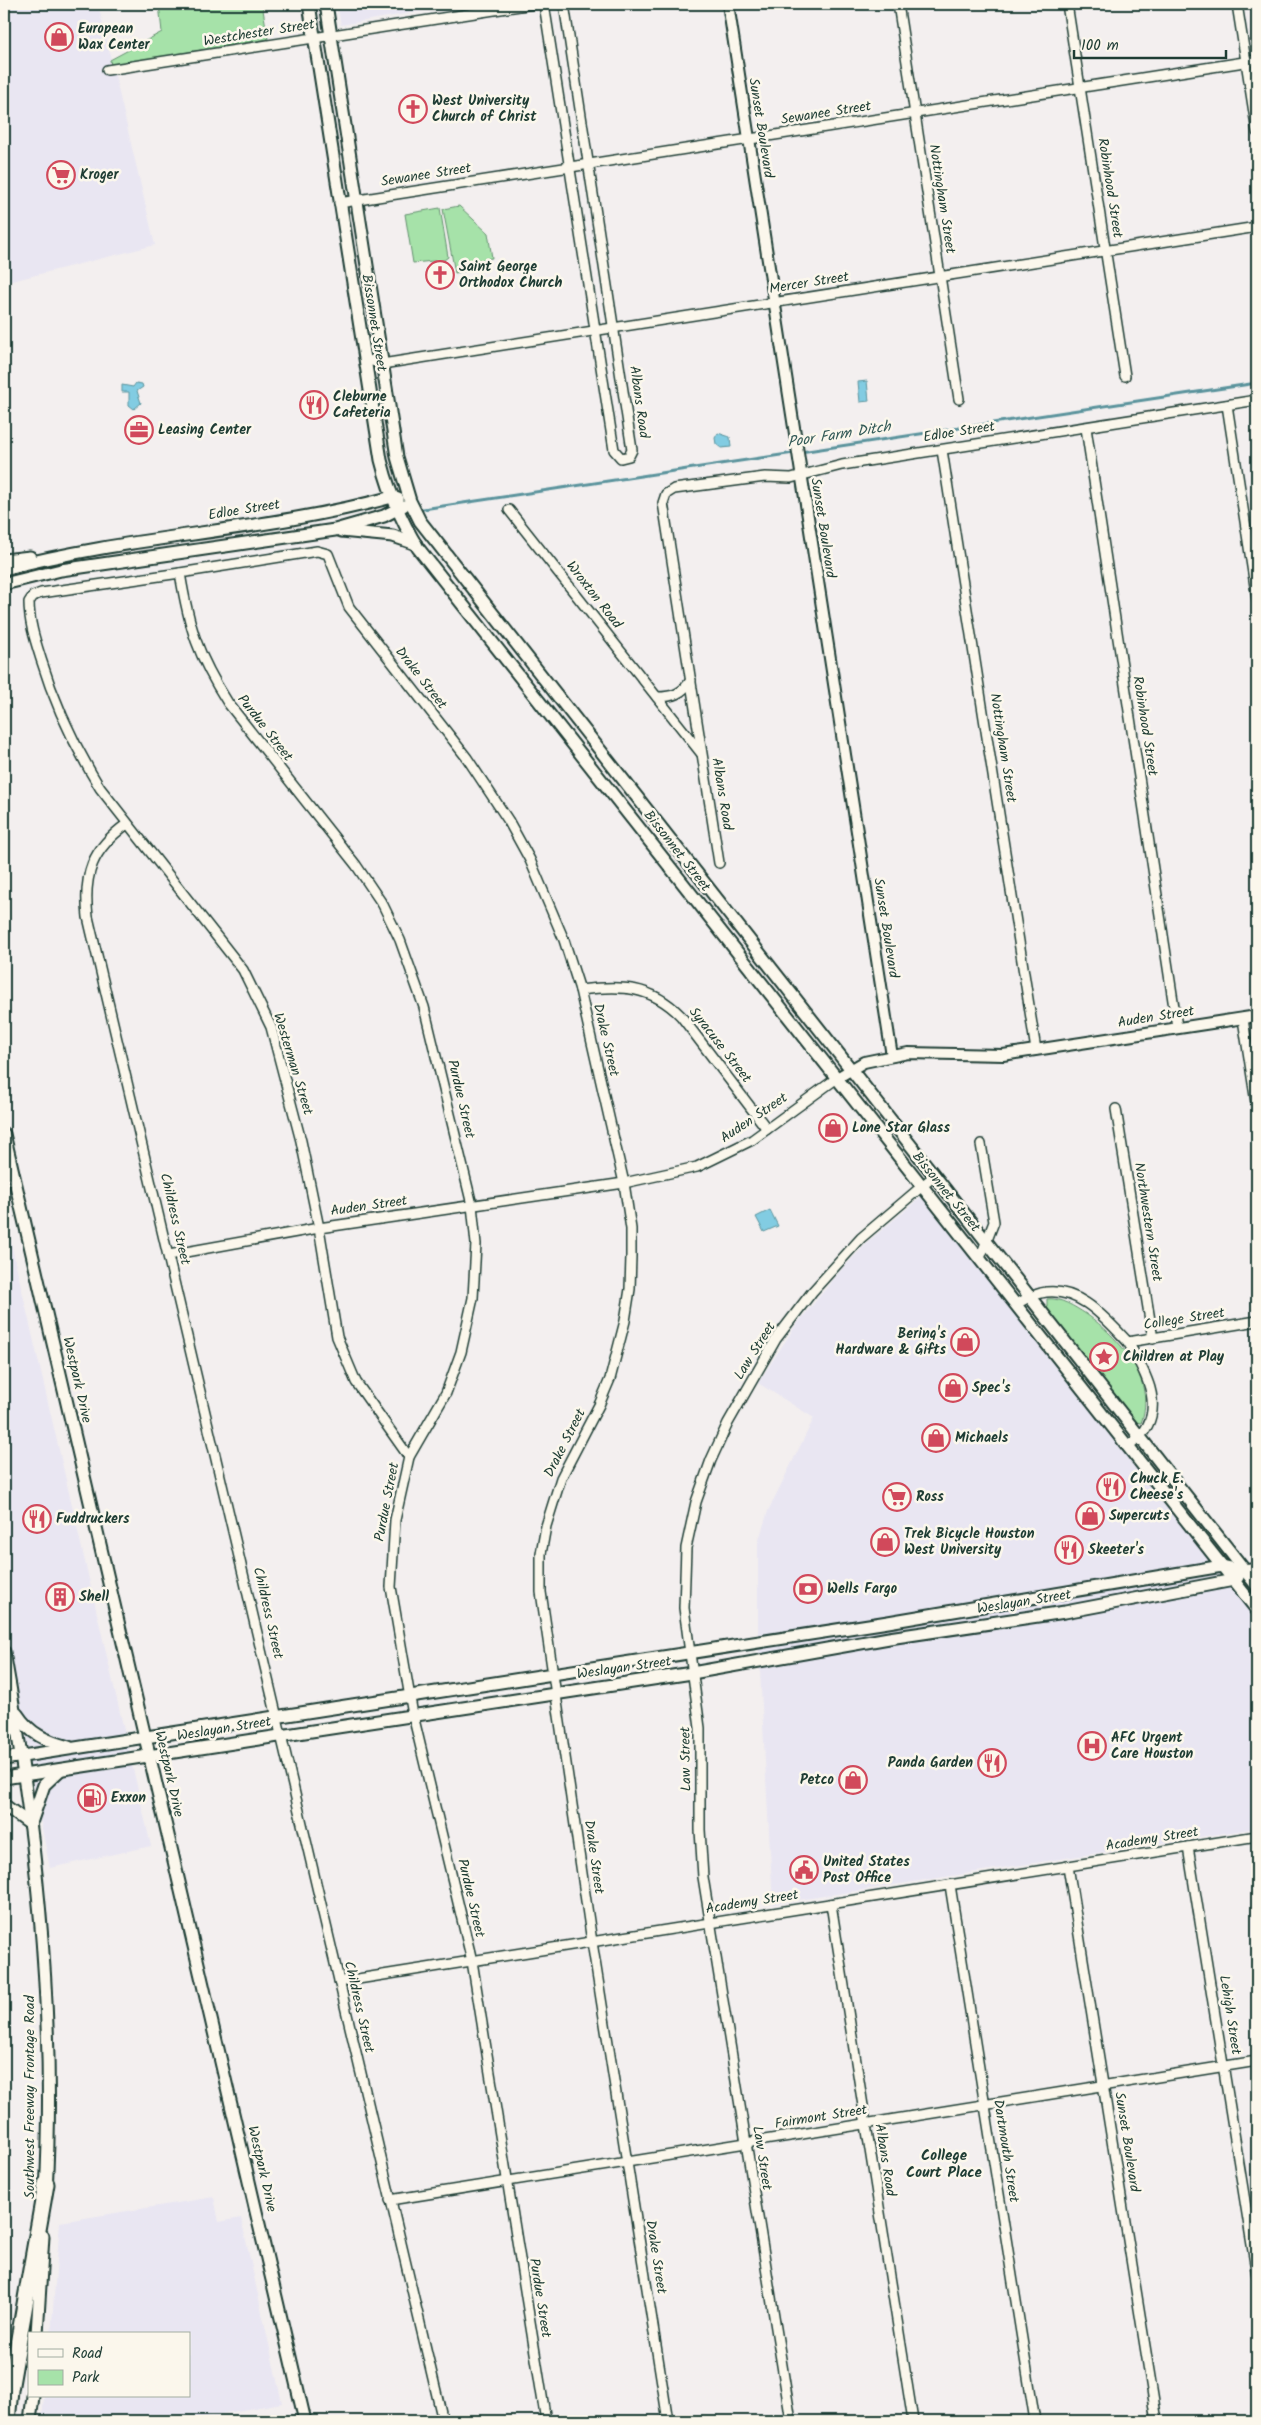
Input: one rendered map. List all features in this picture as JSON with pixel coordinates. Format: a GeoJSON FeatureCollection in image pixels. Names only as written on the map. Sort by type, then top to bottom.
{"type":"FeatureCollection","features":[{"type":"Feature","properties":{"kind":"highway"},"geometry":{"type":"LineString","coordinates":[[7,2421],[10,2390],[46,2184]]}},
{"type":"Feature","properties":{"kind":"main road","name":"Bissonnet Street"},"geometry":{"type":"LineString","coordinates":[[309,4],[381,460],[397,511],[416,544],[1257,1610]]}},
{"type":"Feature","properties":{"kind":"main road","name":"Bissonnet Street"},"geometry":{"type":"LineString","coordinates":[[326,4],[397,457],[410,501],[432,539],[1257,1586]]}},
{"type":"Feature","properties":{"kind":"main road","name":"Edloe Street"},"geometry":{"type":"LineString","coordinates":[[4,569],[62,554],[319,513],[392,497],[410,501]]}},
{"type":"Feature","properties":{"kind":"main road"},"geometry":{"type":"LineString","coordinates":[[4,584],[61,570],[335,530],[397,511],[410,501]]}},
{"type":"Feature","properties":{"kind":"main road"},"geometry":{"type":"LineString","coordinates":[[335,530],[393,536],[416,544]]}},
{"type":"Feature","properties":{"kind":"main road"},"geometry":{"type":"LineString","coordinates":[[169,537],[172,554]]}},
{"type":"Feature","properties":{"kind":"main road"},"geometry":{"type":"LineString","coordinates":[[4,560],[62,554]]}},
{"type":"Feature","properties":{"kind":"main road"},"geometry":{"type":"LineString","coordinates":[[534,694],[546,684]]}},
{"type":"Feature","properties":{"kind":"main road"},"geometry":{"type":"LineString","coordinates":[[693,895],[705,885]]}},
{"type":"Feature","properties":{"kind":"main road","name":"Westpark Drive"},"geometry":{"type":"LineString","coordinates":[[4,1134],[305,2421]]}},
{"type":"Feature","properties":{"kind":"main road","name":"Weslayan Street"},"geometry":{"type":"LineString","coordinates":[[4,1760],[410,1697],[689,1651],[888,1622],[1222,1566],[1245,1571],[1257,1569]]}},
{"type":"Feature","properties":{"kind":"main road","name":"Weslayan Street"},"geometry":{"type":"LineString","coordinates":[[4,1778],[692,1673],[889,1638],[1064,1612],[1234,1580],[1245,1571]]}},
{"type":"Feature","properties":{"kind":"main road"},"geometry":{"type":"LineString","coordinates":[[1062,1593],[1064,1612]]}},
{"type":"Feature","properties":{"kind":"main road"},"geometry":{"type":"LineString","coordinates":[[888,1622],[889,1638]]}},
{"type":"Feature","properties":{"kind":"main road","name":"Southwest Freeway Frontage Road"},"geometry":{"type":"LineString","coordinates":[[4,1652],[22,1756],[44,1963],[47,2026],[46,2184],[37,2332]]}},
{"type":"Feature","properties":{"kind":"main road"},"geometry":{"type":"LineString","coordinates":[[4,1728],[8,1726],[14,1708]]}},
{"type":"Feature","properties":{"kind":"main road"},"geometry":{"type":"LineString","coordinates":[[14,1708],[25,1726],[37,1736],[47,1741],[73,1748]]}},
{"type":"Feature","properties":{"kind":"main road"},"geometry":{"type":"LineString","coordinates":[[4,1805],[30,1824],[44,1785],[61,1769]]}},
{"type":"Feature","properties":{"kind":"main road"},"geometry":{"type":"LineString","coordinates":[[30,2421],[33,2398]]}},
{"type":"Feature","properties":{"kind":"street","name":"Westchester Street"},"geometry":{"type":"LineString","coordinates":[[107,70],[533,4]]}},
{"type":"Feature","properties":{"kind":"street","name":"Albans Road"},"geometry":{"type":"LineString","coordinates":[[544,4],[614,450],[621,458],[630,456],[632,450],[564,4]]}},
{"type":"Feature","properties":{"kind":"street","name":"Sunset Boulevard"},"geometry":{"type":"LineString","coordinates":[[728,4],[892,1056]]}},
{"type":"Feature","properties":{"kind":"street","name":"Nottingham Street"},"geometry":{"type":"LineString","coordinates":[[898,4],[959,399]]}},
{"type":"Feature","properties":{"kind":"street","name":"Robinhood Street"},"geometry":{"type":"LineString","coordinates":[[1068,4],[1125,376]]}},
{"type":"Feature","properties":{"kind":"street"},"geometry":{"type":"LineString","coordinates":[[1237,4],[1257,132]]}},
{"type":"Feature","properties":{"kind":"street","name":"Sewanee Street"},"geometry":{"type":"LineString","coordinates":[[339,203],[1257,60]]}},
{"type":"Feature","properties":{"kind":"street","name":"Mercer Street"},"geometry":{"type":"LineString","coordinates":[[365,360],[382,364],[1257,227]]}},
{"type":"Feature","properties":{"kind":"street","name":"Edloe Street"},"geometry":{"type":"LineString","coordinates":[[666,494],[674,489],[765,477],[801,476],[842,465],[1257,400]]}},
{"type":"Feature","properties":{"kind":"street"},"geometry":{"type":"LineString","coordinates":[[1227,405],[1257,599]]}},
{"type":"Feature","properties":{"kind":"street","name":"Robinhood Street"},"geometry":{"type":"LineString","coordinates":[[1086,428],[1177,1028]]}},
{"type":"Feature","properties":{"kind":"street","name":"Nottingham Street"},"geometry":{"type":"LineString","coordinates":[[942,450],[1036,1050]]}},
{"type":"Feature","properties":{"kind":"street","name":"Albans Road"},"geometry":{"type":"LineString","coordinates":[[666,494],[664,509],[719,863]]}},
{"type":"Feature","properties":{"kind":"street","name":"Wroxton Road"},"geometry":{"type":"LineString","coordinates":[[509,510],[702,754]]}},
{"type":"Feature","properties":{"kind":"street","name":"Drake Street"},"geometry":{"type":"LineString","coordinates":[[180,573],[323,551],[331,557],[342,595],[349,607],[467,758],[508,820],[549,900],[580,990],[624,1183],[631,1229],[630,1289],[618,1354],[600,1405],[561,1478],[546,1526],[541,1554],[541,1592],[592,1942],[668,2421]]}},
{"type":"Feature","properties":{"kind":"street","name":"Westerman Street"},"geometry":{"type":"LineString","coordinates":[[180,573],[41,593],[33,596],[29,602],[32,632],[49,686],[63,721],[100,788],[243,970],[271,1027],[301,1141],[319,1228],[337,1338],[356,1382],[410,1457]]}},
{"type":"Feature","properties":{"kind":"street","name":"Purdue Street"},"geometry":{"type":"LineString","coordinates":[[180,573],[186,612],[194,639],[212,678],[228,703],[356,865],[383,905],[400,940],[424,1007],[472,1205],[476,1244],[473,1298],[461,1352],[446,1393],[410,1457],[395,1520],[390,1587],[413,1715],[472,1961],[546,2421]]}},
{"type":"Feature","properties":{"kind":"street"},"geometry":{"type":"LineString","coordinates":[[657,697],[674,696],[680,693],[690,680]]}},
{"type":"Feature","properties":{"kind":"street","name":"Childress Street"},"geometry":{"type":"LineString","coordinates":[[127,824],[109,836],[95,858],[87,884],[86,906],[390,2200],[444,2421]]}},
{"type":"Feature","properties":{"kind":"street","name":"Syracuse Street"},"geometry":{"type":"LineString","coordinates":[[580,990],[613,986],[630,988],[642,991],[670,1004],[767,1129]]}},
{"type":"Feature","properties":{"kind":"street","name":"Auden Street"},"geometry":{"type":"LineString","coordinates":[[169,1255],[319,1228],[624,1183],[697,1167],[734,1150],[767,1129],[836,1078],[864,1062],[908,1053],[1003,1055],[1257,1016]]}},
{"type":"Feature","properties":{"kind":"street"},"geometry":{"type":"LineString","coordinates":[[1243,1019],[1257,1109]]}},
{"type":"Feature","properties":{"kind":"street","name":"Northwestern Street"},"geometry":{"type":"LineString","coordinates":[[1116,1109],[1153,1339]]}},
{"type":"Feature","properties":{"kind":"street"},"geometry":{"type":"LineString","coordinates":[[980,1258],[994,1222],[981,1144]]}},
{"type":"Feature","properties":{"kind":"street","name":"Law Street"},"geometry":{"type":"LineString","coordinates":[[791,2421],[704,1878],[700,1830],[700,1728],[684,1608],[686,1548],[696,1502],[711,1460],[728,1423],[776,1339],[812,1292],[861,1238],[934,1176]]}},
{"type":"Feature","properties":{"kind":"street","name":"College Street"},"geometry":{"type":"LineString","coordinates":[[1016,1304],[1030,1297],[1052,1291],[1079,1298],[1099,1312],[1128,1342],[1257,1321]]}},
{"type":"Feature","properties":{"kind":"street"},"geometry":{"type":"LineString","coordinates":[[1128,1342],[1146,1374],[1152,1398],[1151,1418],[1145,1431],[1128,1446]]}},
{"type":"Feature","properties":{"kind":"street","name":"Academy Street"},"geometry":{"type":"LineString","coordinates":[[339,1982],[1257,1836]]}},
{"type":"Feature","properties":{"kind":"street","name":"Lehigh Street"},"geometry":{"type":"LineString","coordinates":[[1188,1847],[1257,2276]]}},
{"type":"Feature","properties":{"kind":"street","name":"Sunset Boulevard"},"geometry":{"type":"LineString","coordinates":[[1068,1866],[1158,2421]]}},
{"type":"Feature","properties":{"kind":"street","name":"Dartmouth Street"},"geometry":{"type":"LineString","coordinates":[[950,1885],[1035,2421]]}},
{"type":"Feature","properties":{"kind":"street","name":"Albans Road"},"geometry":{"type":"LineString","coordinates":[[831,1904],[913,2421]]}},
{"type":"Feature","properties":{"kind":"street","name":"Fairmont Street"},"geometry":{"type":"LineString","coordinates":[[390,2200],[1257,2061]]}},
{"type":"Feature","properties":{"kind":"shaded area"},"geometry":{"type":"Polygon","coordinates":[[[4,4],[98,4],[155,245],[4,283],[4,4]]]}},
{"type":"Feature","properties":{"kind":"shaded area"},"geometry":{"type":"Polygon","coordinates":[[[337,4],[421,4],[422,11],[341,25],[337,4]]]}},
{"type":"Feature","properties":{"kind":"shaded area"},"geometry":{"type":"Polygon","coordinates":[[[922,1196],[1257,1620],[1257,1828],[773,1904],[758,1635],[758,1543],[768,1511],[814,1418],[758,1383],[796,1325],[842,1269],[870,1240],[922,1196]]]}},
{"type":"Feature","properties":{"kind":"shaded area"},"geometry":{"type":"Polygon","coordinates":[[[4,1213],[151,1846],[50,1868],[4,1640],[4,1213]]]}},
{"type":"Feature","properties":{"kind":"shaded area"},"geometry":{"type":"Polygon","coordinates":[[[214,2197],[219,2222],[241,2218],[282,2403],[182,2421],[42,2421],[44,2398],[190,2398],[190,2332],[51,2332],[60,2222],[214,2197]]]}},
{"type":"Feature","properties":{"kind":"green space"},"geometry":{"type":"Polygon","coordinates":[[[159,4],[262,4],[268,39],[111,65],[110,60],[162,32],[159,4]]]}},
{"type":"Feature","properties":{"kind":"green space"},"geometry":{"type":"Polygon","coordinates":[[[459,206],[488,233],[492,258],[473,261],[474,269],[455,273],[443,209],[459,206]]]}},
{"type":"Feature","properties":{"kind":"green space"},"geometry":{"type":"Polygon","coordinates":[[[440,208],[448,257],[444,260],[413,263],[405,214],[440,208]]]}},
{"type":"Feature","properties":{"kind":"green space"},"geometry":{"type":"Polygon","coordinates":[[[1047,1299],[1062,1301],[1086,1314],[1122,1347],[1132,1361],[1144,1391],[1145,1407],[1141,1423],[1135,1422],[1047,1311],[1047,1299]]]}},
{"type":"Feature","properties":{"kind":"water"},"geometry":{"type":"Polygon","coordinates":[[[867,381],[869,401],[860,402],[858,382],[867,381]]]}},
{"type":"Feature","properties":{"kind":"water"},"geometry":{"type":"Polygon","coordinates":[[[136,383],[142,384],[143,387],[137,391],[141,403],[134,409],[129,405],[129,392],[122,392],[122,385],[133,387],[136,383]]]}},
{"type":"Feature","properties":{"kind":"water"},"geometry":{"type":"Polygon","coordinates":[[[718,433],[730,437],[731,447],[721,448],[716,444],[715,438],[718,433]]]}},
{"type":"Feature","properties":{"kind":"water"},"geometry":{"type":"Polygon","coordinates":[[[770,1210],[778,1226],[764,1232],[756,1217],[770,1210]]]}},
{"type":"Feature","properties":{"kind":"waterway","name":"Poor Farm Ditch"},"geometry":{"type":"LineString","coordinates":[[423,509],[1257,383]]}},
{"type":"Feature","properties":{"kind":"place","name":"European Wax Center"},"geometry":{"type":"Point","coordinates":[59,37]}},
{"type":"Feature","properties":{"kind":"place","name":"West University Church of Christ"},"geometry":{"type":"Point","coordinates":[413,109]}},
{"type":"Feature","properties":{"kind":"place","name":"Kroger"},"geometry":{"type":"Point","coordinates":[61,175]}},
{"type":"Feature","properties":{"kind":"place","name":"Saint George Orthodox Church"},"geometry":{"type":"Point","coordinates":[440,275]}},
{"type":"Feature","properties":{"kind":"place","name":"Cleburne Cafeteria"},"geometry":{"type":"Point","coordinates":[314,405]}},
{"type":"Feature","properties":{"kind":"place","name":"Leasing Center"},"geometry":{"type":"Point","coordinates":[139,430]}},
{"type":"Feature","properties":{"kind":"place","name":"Lone Star Glass"},"geometry":{"type":"Point","coordinates":[833,1128]}},
{"type":"Feature","properties":{"kind":"place","name":"Bering's Hardware & Gifts"},"geometry":{"type":"Point","coordinates":[965,1342]}},
{"type":"Feature","properties":{"kind":"place","name":"Children at Play"},"geometry":{"type":"Point","coordinates":[1104,1357]}},
{"type":"Feature","properties":{"kind":"place","name":"Spec's"},"geometry":{"type":"Point","coordinates":[953,1388]}},
{"type":"Feature","properties":{"kind":"place","name":"Michaels"},"geometry":{"type":"Point","coordinates":[936,1438]}},
{"type":"Feature","properties":{"kind":"place","name":"Chuck E. Cheese's"},"geometry":{"type":"Point","coordinates":[1111,1487]}},
{"type":"Feature","properties":{"kind":"place","name":"Ross"},"geometry":{"type":"Point","coordinates":[897,1497]}},
{"type":"Feature","properties":{"kind":"place","name":"Supercuts"},"geometry":{"type":"Point","coordinates":[1090,1516]}},
{"type":"Feature","properties":{"kind":"place","name":"Fuddruckers"},"geometry":{"type":"Point","coordinates":[37,1519]}},
{"type":"Feature","properties":{"kind":"place","name":"Trek Bicycle Houston West University"},"geometry":{"type":"Point","coordinates":[885,1542]}},
{"type":"Feature","properties":{"kind":"place","name":"Skeeter's"},"geometry":{"type":"Point","coordinates":[1069,1550]}},
{"type":"Feature","properties":{"kind":"place","name":"Wells Fargo"},"geometry":{"type":"Point","coordinates":[808,1589]}},
{"type":"Feature","properties":{"kind":"place","name":"Shell"},"geometry":{"type":"Point","coordinates":[60,1597]}},
{"type":"Feature","properties":{"kind":"place","name":"AFC Urgent Care Houston"},"geometry":{"type":"Point","coordinates":[1092,1746]}},
{"type":"Feature","properties":{"kind":"place","name":"Panda Garden"},"geometry":{"type":"Point","coordinates":[992,1763]}},
{"type":"Feature","properties":{"kind":"place","name":"Petco"},"geometry":{"type":"Point","coordinates":[853,1780]}},
{"type":"Feature","properties":{"kind":"place","name":"Exxon"},"geometry":{"type":"Point","coordinates":[92,1798]}},
{"type":"Feature","properties":{"kind":"place","name":"United States Post Office"},"geometry":{"type":"Point","coordinates":[804,1870]}},
{"type":"Feature","properties":{"kind":"district","name":"College Court Place"},"geometry":{"type":"Point","coordinates":[944,2164]}}]}
